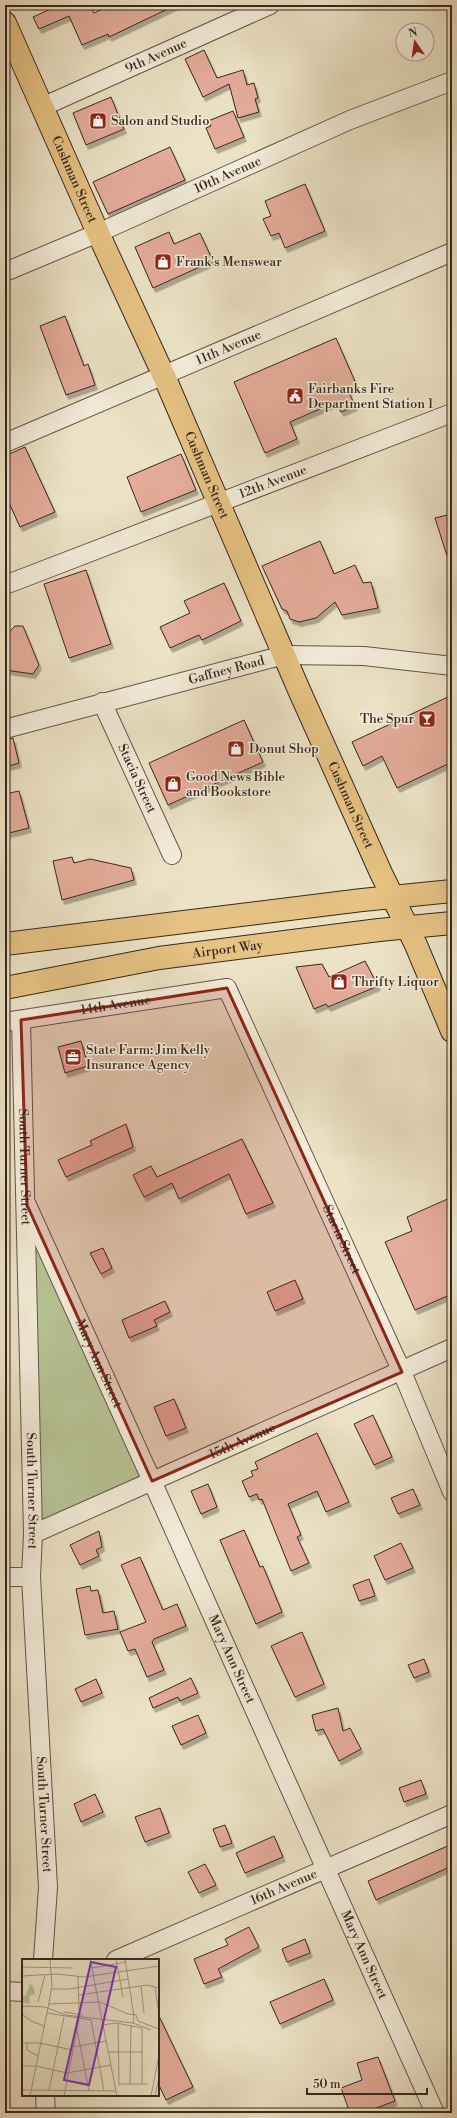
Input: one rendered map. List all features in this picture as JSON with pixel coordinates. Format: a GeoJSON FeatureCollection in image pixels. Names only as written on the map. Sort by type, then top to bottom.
{"type":"FeatureCollection","features":[{"type":"Feature","properties":{"kind":"main road","name":"Cushman Street"},"geometry":{"type":"LineString","coordinates":[[5,23],[98,233],[164,376],[284,655],[392,897],[407,927],[452,1031]]}},
{"type":"Feature","properties":{"kind":"main road"},"geometry":{"type":"LineString","coordinates":[[5,944],[452,891]]}},
{"type":"Feature","properties":{"kind":"main road","name":"Airport Way"},"geometry":{"type":"LineString","coordinates":[[5,988],[159,958],[407,927],[452,923]]}},
{"type":"Feature","properties":{"kind":"street","name":"9th Avenue"},"geometry":{"type":"LineString","coordinates":[[42,107],[270,5]]}},
{"type":"Feature","properties":{"kind":"street","name":"10th Avenue"},"geometry":{"type":"LineString","coordinates":[[5,272],[98,233],[350,120],[452,81]]}},
{"type":"Feature","properties":{"kind":"street","name":"11th Avenue"},"geometry":{"type":"LineString","coordinates":[[5,442],[164,376],[452,252]]}},
{"type":"Feature","properties":{"kind":"street","name":"12th Avenue"},"geometry":{"type":"LineString","coordinates":[[5,586],[452,413]]}},
{"type":"Feature","properties":{"kind":"street","name":"Gaffney Road"},"geometry":{"type":"LineString","coordinates":[[5,729],[102,702],[284,655],[364,656],[452,666]]}},
{"type":"Feature","properties":{"kind":"street","name":"Stacia Street"},"geometry":{"type":"LineString","coordinates":[[102,702],[172,855]]}},
{"type":"Feature","properties":{"kind":"street","name":"Stacia Street"},"geometry":{"type":"LineString","coordinates":[[227,988],[402,1372],[452,1492]]}},
{"type":"Feature","properties":{"kind":"street","name":"14th Avenue"},"geometry":{"type":"LineString","coordinates":[[13,1021],[227,988]]}},
{"type":"Feature","properties":{"kind":"street","name":"South Turner Street"},"geometry":{"type":"LineString","coordinates":[[13,1021],[27,1205],[33,1534],[31,1577],[48,1887],[42,1959]]}},
{"type":"Feature","properties":{"kind":"street","name":"Mary Ann Street"},"geometry":{"type":"LineString","coordinates":[[27,1205],[435,2113]]}},
{"type":"Feature","properties":{"kind":"street","name":"15th Avenue"},"geometry":{"type":"LineString","coordinates":[[33,1534],[402,1372],[452,1348]]}},
{"type":"Feature","properties":{"kind":"street"},"geometry":{"type":"LineString","coordinates":[[5,1577],[31,1577]]}},
{"type":"Feature","properties":{"kind":"street","name":"16th Avenue"},"geometry":{"type":"LineString","coordinates":[[118,1959],[452,1814]]}},
{"type":"Feature","properties":{"kind":"street"},"geometry":{"type":"LineString","coordinates":[[5,1991],[22,1992]]}},
{"type":"Feature","properties":{"kind":"street"},"geometry":{"type":"LineString","coordinates":[[45,2096],[46,2113]]}},
{"type":"Feature","properties":{"kind":"highlighted area"},"geometry":{"type":"Polygon","coordinates":[[[227,988],[402,1372],[152,1481],[27,1205],[21,1020],[227,988]]]}},
{"type":"Feature","properties":{"kind":"green space"},"geometry":{"type":"Polygon","coordinates":[[[27,1205],[152,1481],[33,1534],[27,1205]]]}},
{"type":"Feature","properties":{"kind":"building"},"geometry":{"type":"Polygon","coordinates":[[[59,5],[92,5],[90,6],[94,13],[111,5],[176,5],[109,37],[108,34],[82,45],[69,16],[39,29],[33,17],[59,5]]]}},
{"type":"Feature","properties":{"kind":"building"},"geometry":{"type":"Polygon","coordinates":[[[204,50],[217,78],[243,70],[247,85],[254,83],[258,98],[255,99],[259,112],[238,118],[229,84],[203,97],[185,59],[204,50]]]}},
{"type":"Feature","properties":{"kind":"building","name":"Salon and Studio"},"geometry":{"type":"Polygon","coordinates":[[[111,97],[124,129],[86,145],[73,113],[111,97]]]}},
{"type":"Feature","properties":{"kind":"building"},"geometry":{"type":"Polygon","coordinates":[[[233,111],[244,137],[215,149],[206,128],[211,126],[208,121],[233,111]]]}},
{"type":"Feature","properties":{"kind":"building"},"geometry":{"type":"Polygon","coordinates":[[[170,147],[185,180],[108,214],[93,182],[170,147]]]}},
{"type":"Feature","properties":{"kind":"building"},"geometry":{"type":"Polygon","coordinates":[[[305,184],[325,231],[285,248],[279,233],[271,236],[263,219],[271,216],[265,201],[305,184]]]}},
{"type":"Feature","properties":{"kind":"building"},"geometry":{"type":"Polygon","coordinates":[[[169,232],[174,244],[200,233],[213,261],[153,288],[135,247],[169,232]]]}},
{"type":"Feature","properties":{"kind":"building"},"geometry":{"type":"Polygon","coordinates":[[[65,316],[84,366],[88,364],[95,385],[66,395],[40,326],[65,316]]]}},
{"type":"Feature","properties":{"kind":"building","name":"Fairbanks Fire Department Station 1"},"geometry":{"type":"Polygon","coordinates":[[[336,338],[357,386],[348,390],[355,406],[341,412],[336,402],[290,422],[297,439],[265,453],[234,382],[336,338]]]}},
{"type":"Feature","properties":{"kind":"building"},"geometry":{"type":"Polygon","coordinates":[[[25,447],[55,512],[20,527],[5,494],[5,456],[25,447]]]}},
{"type":"Feature","properties":{"kind":"building"},"geometry":{"type":"Polygon","coordinates":[[[181,454],[196,490],[141,512],[127,477],[181,454]]]}},
{"type":"Feature","properties":{"kind":"building"},"geometry":{"type":"Polygon","coordinates":[[[452,514],[452,562],[449,562],[435,518],[452,514]]]}},
{"type":"Feature","properties":{"kind":"building"},"geometry":{"type":"Polygon","coordinates":[[[320,541],[334,574],[355,565],[363,583],[371,582],[378,608],[342,615],[335,602],[316,618],[299,622],[290,619],[287,611],[282,609],[262,566],[320,541]]]}},
{"type":"Feature","properties":{"kind":"building"},"geometry":{"type":"Polygon","coordinates":[[[86,570],[111,644],[69,658],[44,584],[86,570]]]}},
{"type":"Feature","properties":{"kind":"building"},"geometry":{"type":"Polygon","coordinates":[[[224,583],[241,621],[202,640],[199,635],[170,648],[160,627],[190,613],[184,601],[224,583]]]}},
{"type":"Feature","properties":{"kind":"building"},"geometry":{"type":"Polygon","coordinates":[[[15,626],[23,626],[39,665],[33,674],[5,670],[5,637],[15,626]]]}},
{"type":"Feature","properties":{"kind":"building","name":"The Spur"},"geometry":{"type":"Polygon","coordinates":[[[452,695],[452,762],[397,788],[382,756],[363,766],[352,742],[452,695]]]}},
{"type":"Feature","properties":{"kind":"building"},"geometry":{"type":"Polygon","coordinates":[[[244,720],[263,762],[168,805],[149,763],[244,720]]]}},
{"type":"Feature","properties":{"kind":"building"},"geometry":{"type":"Polygon","coordinates":[[[13,738],[19,763],[5,767],[5,739],[13,738]]]}},
{"type":"Feature","properties":{"kind":"building"},"geometry":{"type":"Polygon","coordinates":[[[19,791],[29,828],[5,834],[5,794],[19,791]]]}},
{"type":"Feature","properties":{"kind":"building"},"geometry":{"type":"Polygon","coordinates":[[[72,857],[74,863],[90,859],[131,868],[134,880],[62,900],[53,861],[72,857]]]}},
{"type":"Feature","properties":{"kind":"building","name":"Thrifty Liquor"},"geometry":{"type":"Polygon","coordinates":[[[365,961],[378,986],[328,1007],[326,1004],[314,1009],[296,967],[322,964],[329,977],[365,961]]]}},
{"type":"Feature","properties":{"kind":"building","name":"State Farm: Jim Kelly Insurance Agency"},"geometry":{"type":"Polygon","coordinates":[[[81,1041],[88,1066],[65,1073],[58,1047],[81,1041]]]}},
{"type":"Feature","properties":{"kind":"building"},"geometry":{"type":"Polygon","coordinates":[[[126,1124],[133,1147],[66,1177],[58,1160],[92,1145],[90,1141],[126,1124]]]}},
{"type":"Feature","properties":{"kind":"building"},"geometry":{"type":"Polygon","coordinates":[[[242,1139],[273,1203],[246,1214],[229,1174],[179,1199],[172,1183],[144,1197],[133,1175],[151,1166],[157,1177],[242,1139]]]}},
{"type":"Feature","properties":{"kind":"building"},"geometry":{"type":"Polygon","coordinates":[[[452,1197],[452,1294],[415,1310],[385,1242],[412,1231],[407,1217],[452,1197]]]}},
{"type":"Feature","properties":{"kind":"building"},"geometry":{"type":"Polygon","coordinates":[[[103,1248],[112,1268],[101,1274],[90,1253],[103,1248]]]}},
{"type":"Feature","properties":{"kind":"building"},"geometry":{"type":"Polygon","coordinates":[[[295,1280],[303,1299],[275,1311],[267,1292],[295,1280]]]}},
{"type":"Feature","properties":{"kind":"building"},"geometry":{"type":"Polygon","coordinates":[[[165,1301],[170,1312],[154,1320],[157,1326],[129,1338],[122,1320],[165,1301]]]}},
{"type":"Feature","properties":{"kind":"building"},"geometry":{"type":"Polygon","coordinates":[[[174,1399],[186,1428],[166,1436],[154,1407],[174,1399]]]}},
{"type":"Feature","properties":{"kind":"building"},"geometry":{"type":"Polygon","coordinates":[[[373,1415],[392,1457],[374,1465],[354,1424],[373,1415]]]}},
{"type":"Feature","properties":{"kind":"building"},"geometry":{"type":"Polygon","coordinates":[[[317,1433],[349,1502],[326,1512],[317,1491],[288,1504],[301,1535],[297,1537],[309,1563],[291,1571],[262,1499],[259,1500],[257,1494],[249,1497],[242,1481],[253,1476],[251,1471],[258,1469],[255,1462],[317,1433]]]}},
{"type":"Feature","properties":{"kind":"building"},"geometry":{"type":"Polygon","coordinates":[[[208,1484],[217,1507],[201,1514],[191,1491],[208,1484]]]}},
{"type":"Feature","properties":{"kind":"building"},"geometry":{"type":"Polygon","coordinates":[[[413,1489],[420,1505],[398,1514],[391,1498],[413,1489]]]}},
{"type":"Feature","properties":{"kind":"building"},"geometry":{"type":"Polygon","coordinates":[[[244,1530],[260,1567],[263,1566],[282,1612],[256,1624],[220,1540],[244,1530]]]}},
{"type":"Feature","properties":{"kind":"building"},"geometry":{"type":"Polygon","coordinates":[[[99,1531],[102,1547],[96,1550],[99,1556],[80,1565],[70,1545],[99,1531]]]}},
{"type":"Feature","properties":{"kind":"building"},"geometry":{"type":"Polygon","coordinates":[[[401,1543],[413,1568],[385,1580],[374,1556],[401,1543]]]}},
{"type":"Feature","properties":{"kind":"building"},"geometry":{"type":"Polygon","coordinates":[[[140,1557],[163,1610],[177,1604],[186,1626],[154,1639],[152,1642],[164,1670],[147,1677],[135,1649],[128,1651],[120,1632],[146,1622],[121,1565],[140,1557]]]}},
{"type":"Feature","properties":{"kind":"building"},"geometry":{"type":"Polygon","coordinates":[[[369,1579],[375,1596],[359,1601],[353,1585],[369,1579]]]}},
{"type":"Feature","properties":{"kind":"building"},"geometry":{"type":"Polygon","coordinates":[[[90,1586],[91,1591],[98,1590],[103,1613],[114,1611],[118,1629],[85,1635],[76,1589],[90,1586]]]}},
{"type":"Feature","properties":{"kind":"building"},"geometry":{"type":"Polygon","coordinates":[[[302,1632],[324,1684],[295,1697],[271,1646],[302,1632]]]}},
{"type":"Feature","properties":{"kind":"building"},"geometry":{"type":"Polygon","coordinates":[[[424,1659],[429,1672],[414,1678],[408,1665],[424,1659]]]}},
{"type":"Feature","properties":{"kind":"building"},"geometry":{"type":"Polygon","coordinates":[[[191,1678],[198,1693],[180,1701],[178,1697],[153,1708],[149,1698],[191,1678]]]}},
{"type":"Feature","properties":{"kind":"building"},"geometry":{"type":"Polygon","coordinates":[[[96,1679],[102,1693],[81,1702],[75,1689],[96,1679]]]}},
{"type":"Feature","properties":{"kind":"building"},"geometry":{"type":"Polygon","coordinates":[[[338,1708],[343,1731],[350,1728],[361,1749],[339,1761],[323,1729],[316,1731],[312,1715],[338,1708]]]}},
{"type":"Feature","properties":{"kind":"building"},"geometry":{"type":"Polygon","coordinates":[[[198,1715],[206,1733],[181,1745],[172,1726],[198,1715]]]}},
{"type":"Feature","properties":{"kind":"building"},"geometry":{"type":"Polygon","coordinates":[[[421,1780],[426,1794],[404,1802],[399,1788],[421,1780]]]}},
{"type":"Feature","properties":{"kind":"building"},"geometry":{"type":"Polygon","coordinates":[[[95,1794],[103,1812],[81,1822],[74,1804],[95,1794]]]}},
{"type":"Feature","properties":{"kind":"building"},"geometry":{"type":"Polygon","coordinates":[[[160,1808],[169,1833],[145,1842],[135,1817],[160,1808]]]}},
{"type":"Feature","properties":{"kind":"building"},"geometry":{"type":"Polygon","coordinates":[[[225,1825],[232,1843],[220,1847],[213,1829],[225,1825]]]}},
{"type":"Feature","properties":{"kind":"building"},"geometry":{"type":"Polygon","coordinates":[[[274,1836],[283,1857],[245,1873],[236,1853],[274,1836]]]}},
{"type":"Feature","properties":{"kind":"building"},"geometry":{"type":"Polygon","coordinates":[[[452,1844],[452,1866],[376,1900],[368,1881],[452,1844]]]}},
{"type":"Feature","properties":{"kind":"building"},"geometry":{"type":"Polygon","coordinates":[[[205,1864],[216,1885],[199,1893],[188,1872],[205,1864]]]}},
{"type":"Feature","properties":{"kind":"building"},"geometry":{"type":"Polygon","coordinates":[[[249,1927],[259,1947],[218,1969],[222,1977],[204,1984],[194,1959],[228,1945],[225,1939],[249,1927]]]}},
{"type":"Feature","properties":{"kind":"building"},"geometry":{"type":"Polygon","coordinates":[[[305,1939],[310,1953],[287,1962],[282,1949],[305,1939]]]}},
{"type":"Feature","properties":{"kind":"building"},"geometry":{"type":"Polygon","coordinates":[[[324,1979],[333,2000],[280,2024],[270,2002],[324,1979]]]}},
{"type":"Feature","properties":{"kind":"building"},"geometry":{"type":"Polygon","coordinates":[[[159,2016],[193,2087],[166,2100],[159,2085],[159,2016]]]}},
{"type":"Feature","properties":{"kind":"building"},"geometry":{"type":"Polygon","coordinates":[[[378,2057],[395,2101],[363,2113],[350,2113],[341,2088],[362,2080],[357,2063],[378,2057]]]}},
{"type":"Feature","properties":{"kind":"place","name":"Salon and Studio"},"geometry":{"type":"Point","coordinates":[98,121]}},
{"type":"Feature","properties":{"kind":"place","name":"Frank's Menswear"},"geometry":{"type":"Point","coordinates":[163,262]}},
{"type":"Feature","properties":{"kind":"place","name":"Fairbanks Fire Department Station 1"},"geometry":{"type":"Point","coordinates":[295,396]}},
{"type":"Feature","properties":{"kind":"place","name":"The Spur"},"geometry":{"type":"Point","coordinates":[427,719]}},
{"type":"Feature","properties":{"kind":"place","name":"Donut Shop"},"geometry":{"type":"Point","coordinates":[236,749]}},
{"type":"Feature","properties":{"kind":"place","name":"Good News Bible and Bookstore"},"geometry":{"type":"Point","coordinates":[173,784]}},
{"type":"Feature","properties":{"kind":"place","name":"Thrifty Liquor"},"geometry":{"type":"Point","coordinates":[339,982]}},
{"type":"Feature","properties":{"kind":"place","name":"State Farm: Jim Kelly Insurance Agency"},"geometry":{"type":"Point","coordinates":[73,1057]}}]}
